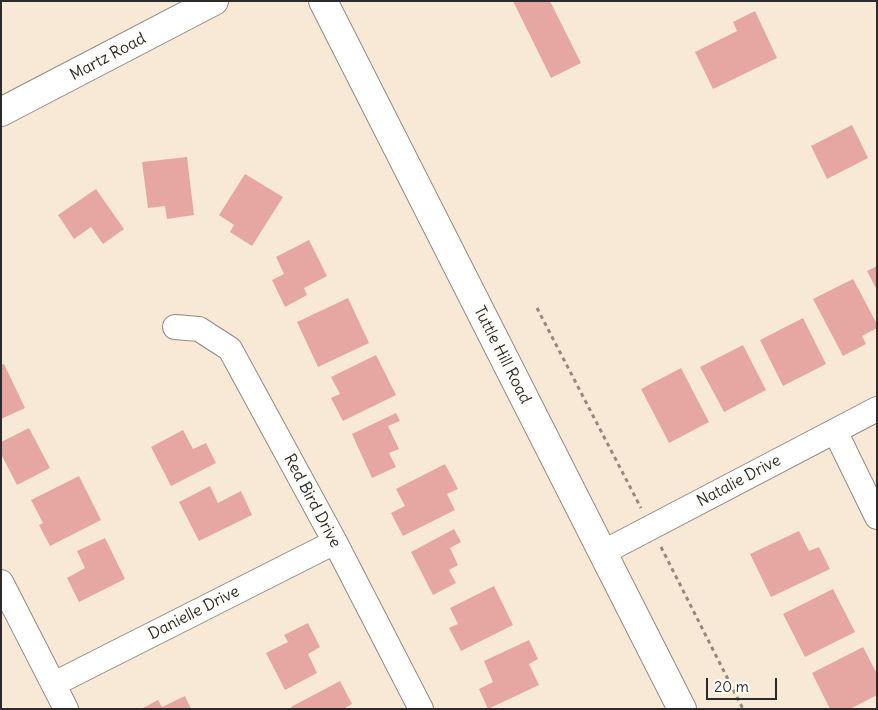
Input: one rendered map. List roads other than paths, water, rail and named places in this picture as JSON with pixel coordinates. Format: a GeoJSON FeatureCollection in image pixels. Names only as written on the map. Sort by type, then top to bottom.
{"type":"FeatureCollection","features":[{"type":"Feature","properties":{"kind":"main road","name":"Martz Road"},"geometry":{"type":"LineString","coordinates":[[1,112],[214,1]]}},
{"type":"Feature","properties":{"kind":"main road","name":"Tuttle Hill Road"},"geometry":{"type":"LineString","coordinates":[[323,1],[682,709]]}},
{"type":"Feature","properties":{"kind":"street","name":"Red Bird Drive"},"geometry":{"type":"LineString","coordinates":[[175,327],[200,329],[230,349],[335,542],[421,709]]}},
{"type":"Feature","properties":{"kind":"street","name":"Natalie Drive"},"geometry":{"type":"LineString","coordinates":[[602,553],[877,409]]}},
{"type":"Feature","properties":{"kind":"street"},"geometry":{"type":"LineString","coordinates":[[835,431],[877,517]]}},
{"type":"Feature","properties":{"kind":"street","name":"Danielle Drive"},"geometry":{"type":"LineString","coordinates":[[54,684],[335,542]]}},
{"type":"Feature","properties":{"kind":"street"},"geometry":{"type":"LineString","coordinates":[[1,582],[66,709]]}}]}
